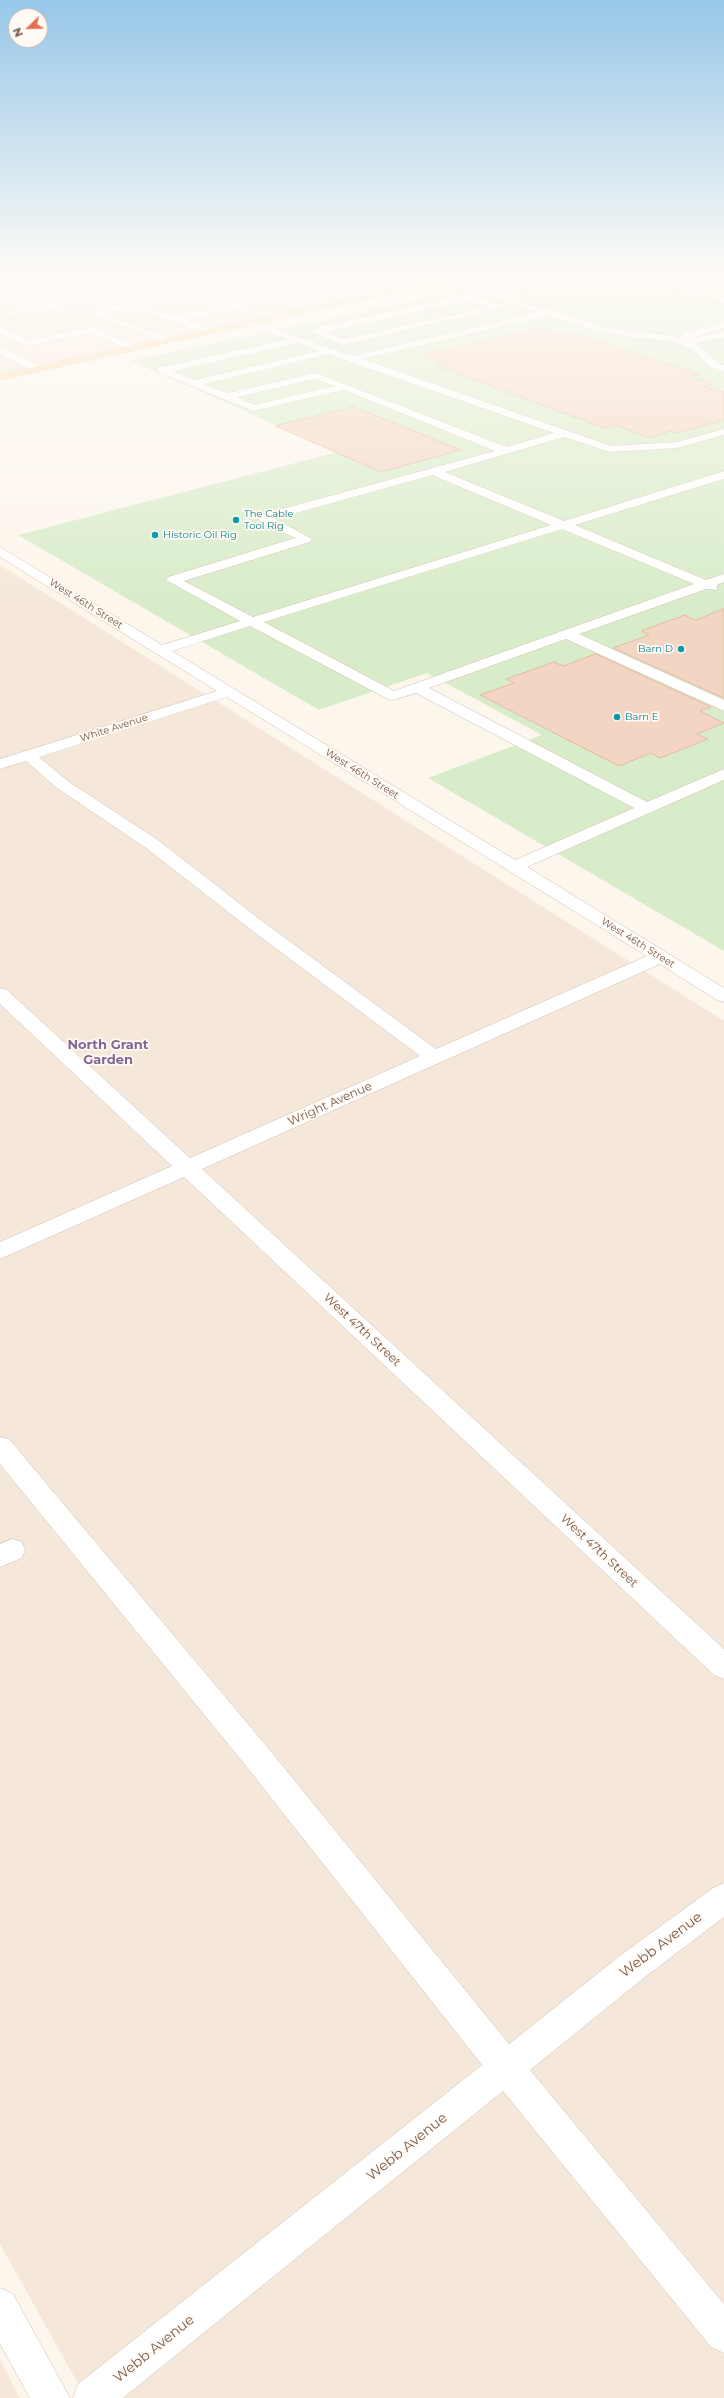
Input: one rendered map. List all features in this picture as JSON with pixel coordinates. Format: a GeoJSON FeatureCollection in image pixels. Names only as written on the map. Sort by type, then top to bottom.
{"type":"FeatureCollection","features":[{"type":"Feature","properties":{"kind":"street"},"geometry":{"type":"LineString","coordinates":[[194,383],[253,408],[345,387]]}},
{"type":"Feature","properties":{"kind":"street"},"geometry":{"type":"LineString","coordinates":[[225,397],[286,383]]}},
{"type":"Feature","properties":{"kind":"street"},"geometry":{"type":"LineString","coordinates":[[334,383],[506,450]]}},
{"type":"Feature","properties":{"kind":"street"},"geometry":{"type":"LineString","coordinates":[[418,383],[562,434],[610,449],[677,445],[724,432]]}},
{"type":"Feature","properties":{"kind":"street"},"geometry":{"type":"LineString","coordinates":[[562,434],[264,518],[306,539],[173,580],[394,696],[724,578]]}},
{"type":"Feature","properties":{"kind":"street"},"geometry":{"type":"LineString","coordinates":[[701,438],[722,446]]}},
{"type":"Feature","properties":{"kind":"street"},"geometry":{"type":"LineString","coordinates":[[433,471],[724,592]]}},
{"type":"Feature","properties":{"kind":"street"},"geometry":{"type":"LineString","coordinates":[[160,650],[724,475]]}},
{"type":"Feature","properties":{"kind":"street","name":"West 46th Street"},"geometry":{"type":"LineString","coordinates":[[0,551],[724,996]]}},
{"type":"Feature","properties":{"kind":"street"},"geometry":{"type":"LineString","coordinates":[[567,634],[724,706]]}},
{"type":"Feature","properties":{"kind":"street"},"geometry":{"type":"LineString","coordinates":[[418,688],[647,808]]}},
{"type":"Feature","properties":{"kind":"street","name":"White Avenue"},"geometry":{"type":"LineString","coordinates":[[0,764],[228,692]]}},
{"type":"Feature","properties":{"kind":"street"},"geometry":{"type":"LineString","coordinates":[[28,755],[63,785],[152,844],[256,926],[435,1058]]}},
{"type":"Feature","properties":{"kind":"street"},"geometry":{"type":"LineString","coordinates":[[514,867],[724,774]]}},
{"type":"Feature","properties":{"kind":"street","name":"Wright Avenue"},"geometry":{"type":"LineString","coordinates":[[0,1251],[661,957]]}},
{"type":"Feature","properties":{"kind":"street","name":"West 47th Street"},"geometry":{"type":"LineString","coordinates":[[0,994],[724,1667]]}},
{"type":"Feature","properties":{"kind":"street"},"geometry":{"type":"LineString","coordinates":[[0,1446],[257,1757],[506,2068],[724,2334]]}},
{"type":"Feature","properties":{"kind":"street","name":"Webb Avenue"},"geometry":{"type":"LineString","coordinates":[[92,2398],[633,1966],[724,1898]]}},
{"type":"Feature","properties":{"kind":"street"},"geometry":{"type":"LineString","coordinates":[[0,2307],[51,2398]]}},
{"type":"Feature","properties":{"kind":"shaded area"},"geometry":{"type":"Polygon","coordinates":[[[0,565],[724,1021],[724,2398],[86,2398],[0,2244],[0,565]]]}},
{"type":"Feature","properties":{"kind":"shaded area"},"geometry":{"type":"Polygon","coordinates":[[[0,2360],[20,2398],[0,2398],[0,2360]]]}},
{"type":"Feature","properties":{"kind":"green space"},"geometry":{"type":"Polygon","coordinates":[[[181,383],[724,383],[724,951],[428,778],[542,735],[427,673],[319,710],[18,535],[338,452],[181,383]]]}},
{"type":"Feature","properties":{"kind":"building"},"geometry":{"type":"Polygon","coordinates":[[[483,383],[709,383],[712,384],[702,386],[724,392],[724,420],[677,433],[670,431],[650,438],[615,425],[604,428],[483,383]]]}},
{"type":"Feature","properties":{"kind":"building"},"geometry":{"type":"Polygon","coordinates":[[[354,407],[461,450],[381,472],[276,426],[354,407]]]}},
{"type":"Feature","properties":{"kind":"building","name":"Barn D"},"geometry":{"type":"Polygon","coordinates":[[[724,609],[724,698],[613,648],[649,635],[641,631],[685,615],[695,620],[724,609]]]}},
{"type":"Feature","properties":{"kind":"building","name":"Barn E"},"geometry":{"type":"Polygon","coordinates":[[[596,654],[711,707],[700,711],[724,723],[697,734],[708,739],[660,758],[651,753],[619,766],[480,695],[514,683],[506,679],[554,662],[563,666],[596,654]]]}},
{"type":"Feature","properties":{"kind":"place","name":"The Cable Tool Rig"},"geometry":{"type":"Point","coordinates":[236,520]}},
{"type":"Feature","properties":{"kind":"place","name":"Historic Oil Rig"},"geometry":{"type":"Point","coordinates":[155,535]}},
{"type":"Feature","properties":{"kind":"place","name":"Barn D"},"geometry":{"type":"Point","coordinates":[681,649]}},
{"type":"Feature","properties":{"kind":"place","name":"Barn E"},"geometry":{"type":"Point","coordinates":[617,717]}},
{"type":"Feature","properties":{"kind":"district","name":"North Grant Garden"},"geometry":{"type":"Point","coordinates":[108,1052]}}]}
